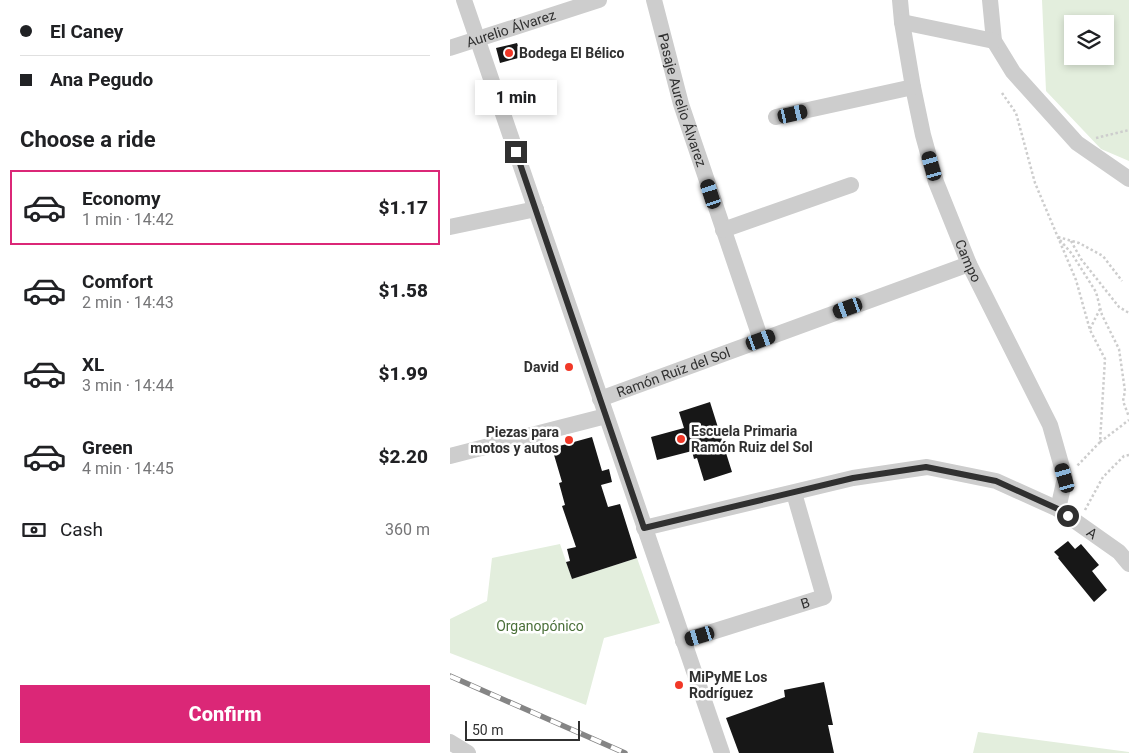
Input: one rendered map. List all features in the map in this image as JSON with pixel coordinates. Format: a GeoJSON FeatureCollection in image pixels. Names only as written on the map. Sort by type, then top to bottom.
{"type":"FeatureCollection","features":[{"type":"Feature","properties":{"kind":"street"},"geometry":{"type":"LineString","coordinates":[[464,0],[722,753]]}},
{"type":"Feature","properties":{"kind":"street","name":"Pasaje Aurelio Álvarez"},"geometry":{"type":"LineString","coordinates":[[654,0],[681,104],[761,340]]}},
{"type":"Feature","properties":{"kind":"street","name":"Campo"},"geometry":{"type":"LineString","coordinates":[[900,0],[913,87],[923,135],[936,182],[970,264],[1050,425],[1065,478],[1058,509]]}},
{"type":"Feature","properties":{"kind":"street"},"geometry":{"type":"LineString","coordinates":[[990,0],[994,41],[1013,72],[1077,143],[1129,179]]}},
{"type":"Feature","properties":{"kind":"street","name":"Aurelio Álvarez"},"geometry":{"type":"LineString","coordinates":[[450,48],[590,1]]}},
{"type":"Feature","properties":{"kind":"street"},"geometry":{"type":"LineString","coordinates":[[902,22],[994,41]]}},
{"type":"Feature","properties":{"kind":"street"},"geometry":{"type":"LineString","coordinates":[[776,117],[913,87]]}},
{"type":"Feature","properties":{"kind":"street"},"geometry":{"type":"LineString","coordinates":[[723,230],[851,185]]}},
{"type":"Feature","properties":{"kind":"street"},"geometry":{"type":"LineString","coordinates":[[450,227],[536,209]]}},
{"type":"Feature","properties":{"kind":"street","name":"Ramón Ruiz del Sol"},"geometry":{"type":"LineString","coordinates":[[600,399],[970,264]]}},
{"type":"Feature","properties":{"kind":"street","name":"Ramón Ruiz del Sol"},"geometry":{"type":"LineString","coordinates":[[450,456],[606,416]]}},
{"type":"Feature","properties":{"kind":"street","name":"A"},"geometry":{"type":"LineString","coordinates":[[644,528],[853,478],[926,467],[996,481],[1058,509],[1119,552],[1129,564]]}},
{"type":"Feature","properties":{"kind":"street","name":"B"},"geometry":{"type":"LineString","coordinates":[[683,641],[824,597],[794,493]]}},
{"type":"Feature","properties":{"kind":"street"},"geometry":{"type":"LineString","coordinates":[[450,742],[468,753]]}},
{"type":"Feature","properties":{"kind":"path"},"geometry":{"type":"LineString","coordinates":[[1002,93],[1016,113],[1035,183],[1076,280],[1090,330],[1106,360],[1100,442]]}},
{"type":"Feature","properties":{"kind":"path"},"geometry":{"type":"LineString","coordinates":[[1077,143],[1129,130]]}},
{"type":"Feature","properties":{"kind":"path"},"geometry":{"type":"LineString","coordinates":[[1058,237],[1080,243],[1103,256],[1122,281]]}},
{"type":"Feature","properties":{"kind":"path"},"geometry":{"type":"LineString","coordinates":[[1058,237],[1072,254],[1096,292],[1100,308],[1119,349],[1125,391],[1123,401],[1129,418],[1100,442],[1065,478]]}},
{"type":"Feature","properties":{"kind":"path"},"geometry":{"type":"LineString","coordinates":[[1071,241],[1081,259],[1119,307],[1129,313]]}},
{"type":"Feature","properties":{"kind":"path"},"geometry":{"type":"LineString","coordinates":[[1090,330],[1100,308]]}},
{"type":"Feature","properties":{"kind":"path"},"geometry":{"type":"LineString","coordinates":[[1078,522],[1103,476],[1124,456],[1129,455]]}},
{"type":"Feature","properties":{"kind":"green space"},"geometry":{"type":"Polygon","coordinates":[[[1042,0],[1129,0],[1129,161],[1101,149],[1046,91],[1042,0]]]}},
{"type":"Feature","properties":{"kind":"green space","name":"Organopónico"},"geometry":{"type":"Polygon","coordinates":[[[560,544],[572,579],[637,558],[660,623],[604,638],[586,705],[450,653],[450,619],[487,601],[492,558],[560,544]]]}},
{"type":"Feature","properties":{"kind":"green space"},"geometry":{"type":"Polygon","coordinates":[[[978,732],[1129,752],[1129,753],[973,753],[978,732]]]}},
{"type":"Feature","properties":{"kind":"building","name":"Bodega El Bélico"},"geometry":{"type":"Polygon","coordinates":[[[517,43],[522,57],[500,63],[496,48],[517,43]]]}},
{"type":"Feature","properties":{"kind":"building"},"geometry":{"type":"Polygon","coordinates":[[[710,402],[732,472],[704,481],[697,458],[694,459],[692,451],[657,460],[651,437],[684,428],[679,412],[710,402]]]}},
{"type":"Feature","properties":{"kind":"building"},"geometry":{"type":"Polygon","coordinates":[[[592,437],[602,471],[609,469],[612,482],[601,485],[608,507],[620,504],[637,558],[572,579],[566,562],[570,561],[567,549],[576,547],[562,506],[565,505],[559,483],[562,482],[552,448],[592,437]]]}},
{"type":"Feature","properties":{"kind":"building"},"geometry":{"type":"Polygon","coordinates":[[[1068,541],[1075,549],[1081,544],[1099,565],[1092,571],[1107,590],[1094,602],[1054,552],[1068,541]]]}},
{"type":"Feature","properties":{"kind":"building"},"geometry":{"type":"Polygon","coordinates":[[[824,682],[833,725],[828,725],[834,753],[739,753],[726,718],[785,697],[784,690],[824,682]]]}},
{"type":"Feature","properties":{"kind":"railway"},"geometry":{"type":"LineString","coordinates":[[450,676],[625,753]]}},
{"type":"Feature","properties":{"kind":"place","name":"Bodega El Bélico"},"geometry":{"type":"Point","coordinates":[509,53]}},
{"type":"Feature","properties":{"kind":"place","name":"David"},"geometry":{"type":"Point","coordinates":[569,367]}},
{"type":"Feature","properties":{"kind":"place","name":"Escuela Primaria Ramón Ruiz del Sol"},"geometry":{"type":"Point","coordinates":[681,439]}},
{"type":"Feature","properties":{"kind":"place","name":"Piezas para motos y autos"},"geometry":{"type":"Point","coordinates":[569,440]}},
{"type":"Feature","properties":{"kind":"place","name":"MiPyME Los Rodríguez"},"geometry":{"type":"Point","coordinates":[679,685]}},
{"type":"Feature","properties":{"kind":"route"},"geometry":{"type":"LineString","coordinates":[[516,152],[644,528],[853,478],[926,467],[996,481],[1058,509],[1068,516]]}}]}
